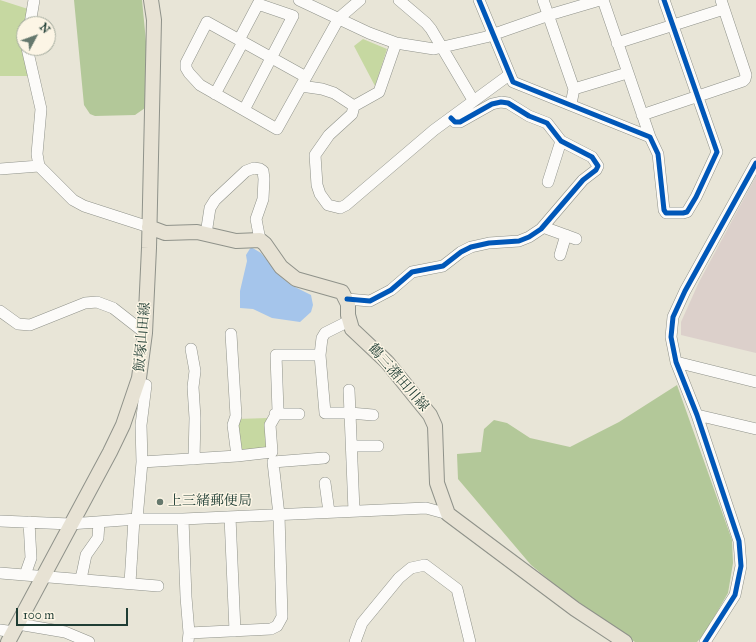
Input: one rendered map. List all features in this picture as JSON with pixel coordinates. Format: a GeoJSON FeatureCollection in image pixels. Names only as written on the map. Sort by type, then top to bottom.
{"type":"FeatureCollection","features":[{"type":"Feature","properties":{"kind":"main road","name":"飯塚山田線"},"geometry":{"type":"LineString","coordinates":[[10,632],[43,577],[123,425],[139,378],[146,332],[150,227],[154,20],[152,0]]}},
{"type":"Feature","properties":{"kind":"main road"},"geometry":{"type":"LineString","coordinates":[[150,227],[165,233],[197,232],[236,241],[260,240],[266,244],[281,266],[296,279],[342,292],[346,299]]}},
{"type":"Feature","properties":{"kind":"main road","name":"鶴三潴田川線"},"geometry":{"type":"LineString","coordinates":[[346,299],[349,321],[352,329],[387,362],[430,416],[435,426],[437,483],[448,514]]}},
{"type":"Feature","properties":{"kind":"main road"},"geometry":{"type":"LineString","coordinates":[[448,514],[618,640]]}},
{"type":"Feature","properties":{"kind":"street"},"geometry":{"type":"LineString","coordinates":[[31,16],[34,0]]}},
{"type":"Feature","properties":{"kind":"street"},"geometry":{"type":"LineString","coordinates":[[299,0],[396,43],[414,47],[441,47],[494,34],[549,15],[602,0],[642,115],[658,154],[664,210],[669,214],[687,212],[708,174],[717,152],[664,0]]}},
{"type":"Feature","properties":{"kind":"street"},"geometry":{"type":"LineString","coordinates":[[354,106],[334,93],[303,81],[272,58],[207,22],[186,63],[186,68],[193,79],[214,94],[277,129],[303,81],[339,18],[360,0]]}},
{"type":"Feature","properties":{"kind":"street"},"geometry":{"type":"LineString","coordinates":[[399,0],[426,23],[473,100]]}},
{"type":"Feature","properties":{"kind":"street"},"geometry":{"type":"LineString","coordinates":[[479,0],[494,34],[509,75],[516,84],[570,104],[650,137]]}},
{"type":"Feature","properties":{"kind":"street"},"geometry":{"type":"LineString","coordinates":[[543,0],[574,89],[570,104]]}},
{"type":"Feature","properties":{"kind":"street"},"geometry":{"type":"LineString","coordinates":[[214,94],[258,4],[293,16],[244,110]]}},
{"type":"Feature","properties":{"kind":"street"},"geometry":{"type":"LineString","coordinates":[[617,43],[673,26],[722,5],[746,75],[745,79],[743,81],[642,115]]}},
{"type":"Feature","properties":{"kind":"street"},"geometry":{"type":"LineString","coordinates":[[396,43],[379,92],[354,106],[352,114],[329,135],[314,155],[316,178],[320,194],[328,205],[334,208],[346,205],[473,100],[509,75]]}},
{"type":"Feature","properties":{"kind":"street"},"geometry":{"type":"LineString","coordinates":[[29,56],[40,109],[37,154],[40,166],[73,200],[84,206],[150,227]]}},
{"type":"Feature","properties":{"kind":"street"},"geometry":{"type":"LineString","coordinates":[[574,89],[627,72]]}},
{"type":"Feature","properties":{"kind":"street"},"geometry":{"type":"LineString","coordinates":[[346,299],[370,301],[391,290],[412,272],[443,266],[461,252],[471,247],[489,243],[519,242],[529,237],[542,227],[573,191],[598,166],[592,157],[562,141],[547,123],[529,116],[508,103],[501,102],[492,104],[460,122],[455,122],[451,118]]}},
{"type":"Feature","properties":{"kind":"street"},"geometry":{"type":"LineString","coordinates":[[548,182],[562,141]]}},
{"type":"Feature","properties":{"kind":"street"},"geometry":{"type":"LineString","coordinates":[[705,642],[735,595],[741,566],[739,541],[697,415],[676,362],[670,337],[673,317],[756,163]]}},
{"type":"Feature","properties":{"kind":"street"},"geometry":{"type":"LineString","coordinates":[[0,170],[40,166]]}},
{"type":"Feature","properties":{"kind":"street"},"geometry":{"type":"LineString","coordinates":[[206,234],[210,208],[216,200],[246,171],[254,168],[263,171],[264,179],[263,199],[256,219],[260,240]]}},
{"type":"Feature","properties":{"kind":"street"},"geometry":{"type":"LineString","coordinates":[[542,227],[571,237],[560,255]]}},
{"type":"Feature","properties":{"kind":"street"},"geometry":{"type":"LineString","coordinates":[[0,311],[18,324],[30,325],[85,303],[98,302],[113,308],[146,332]]}},
{"type":"Feature","properties":{"kind":"street"},"geometry":{"type":"LineString","coordinates":[[349,321],[325,333],[322,338],[320,354],[325,413],[373,415]]}},
{"type":"Feature","properties":{"kind":"street"},"geometry":{"type":"LineString","coordinates":[[231,334],[236,416],[233,425],[237,456]]}},
{"type":"Feature","properties":{"kind":"street"},"geometry":{"type":"LineString","coordinates":[[191,349],[195,371],[193,386],[195,418],[194,459]]}},
{"type":"Feature","properties":{"kind":"street"},"geometry":{"type":"LineString","coordinates":[[142,462],[237,456],[272,452],[270,425],[278,411],[276,355],[320,354]]}},
{"type":"Feature","properties":{"kind":"street"},"geometry":{"type":"LineString","coordinates":[[676,362],[756,382]]}},
{"type":"Feature","properties":{"kind":"street"},"geometry":{"type":"LineString","coordinates":[[130,582],[142,462],[141,425],[146,385]]}},
{"type":"Feature","properties":{"kind":"street"},"geometry":{"type":"LineString","coordinates":[[349,390],[354,511]]}},
{"type":"Feature","properties":{"kind":"street"},"geometry":{"type":"LineString","coordinates":[[275,414],[299,414]]}},
{"type":"Feature","properties":{"kind":"street"},"geometry":{"type":"LineString","coordinates":[[697,415],[756,429]]}},
{"type":"Feature","properties":{"kind":"street"},"geometry":{"type":"LineString","coordinates":[[352,446],[378,446]]}},
{"type":"Feature","properties":{"kind":"street"},"geometry":{"type":"LineString","coordinates":[[183,518],[187,639],[235,631],[271,629],[277,626],[282,617],[279,515],[273,462],[324,458]]}},
{"type":"Feature","properties":{"kind":"street"},"geometry":{"type":"LineString","coordinates":[[325,483],[329,512]]}},
{"type":"Feature","properties":{"kind":"street"},"geometry":{"type":"LineString","coordinates":[[0,521],[70,524],[136,519],[230,517],[426,508],[448,514]]}},
{"type":"Feature","properties":{"kind":"street"},"geometry":{"type":"LineString","coordinates":[[230,517],[235,631]]}},
{"type":"Feature","properties":{"kind":"street"},"geometry":{"type":"LineString","coordinates":[[25,575],[31,558],[29,522]]}},
{"type":"Feature","properties":{"kind":"street"},"geometry":{"type":"LineString","coordinates":[[81,579],[86,555],[98,538],[99,522]]}},
{"type":"Feature","properties":{"kind":"street"},"geometry":{"type":"LineString","coordinates":[[355,642],[362,624],[398,578],[411,568],[425,565],[457,589],[470,642]]}},
{"type":"Feature","properties":{"kind":"street"},"geometry":{"type":"LineString","coordinates":[[0,573],[130,582],[158,586]]}},
{"type":"Feature","properties":{"kind":"street"},"geometry":{"type":"LineString","coordinates":[[10,632],[65,632],[89,642]]}},
{"type":"Feature","properties":{"kind":"shaded area"},"geometry":{"type":"Polygon","coordinates":[[[756,176],[756,353],[681,335],[681,322],[699,282],[756,176]]]}},
{"type":"Feature","properties":{"kind":"green space"},"geometry":{"type":"Polygon","coordinates":[[[0,0],[28,9],[27,16],[16,16],[16,56],[25,56],[29,76],[0,76],[0,0]]]}},
{"type":"Feature","properties":{"kind":"green space"},"geometry":{"type":"Polygon","coordinates":[[[74,0],[142,0],[147,52],[146,100],[145,108],[135,115],[95,116],[90,114],[84,105],[74,0]]]}},
{"type":"Feature","properties":{"kind":"green space"},"geometry":{"type":"Polygon","coordinates":[[[363,39],[387,49],[375,86],[354,46],[363,39]]]}},
{"type":"Feature","properties":{"kind":"green space"},"geometry":{"type":"Polygon","coordinates":[[[677,385],[732,540],[733,563],[728,593],[705,633],[697,642],[635,642],[560,589],[531,565],[458,479],[457,454],[481,452],[484,429],[494,420],[507,423],[530,438],[570,447],[619,422],[677,385]]]}},
{"type":"Feature","properties":{"kind":"green space"},"geometry":{"type":"Polygon","coordinates":[[[268,418],[270,451],[239,453],[237,419],[268,418]]]}},
{"type":"Feature","properties":{"kind":"water"},"geometry":{"type":"Polygon","coordinates":[[[251,247],[261,253],[281,277],[291,285],[311,295],[313,305],[311,312],[300,322],[272,318],[253,309],[240,308],[240,291],[247,261],[246,255],[251,247]]]}},
{"type":"Feature","properties":{"kind":"cycle path"},"geometry":{"type":"LineString","coordinates":[[479,0],[513,82],[650,137],[658,154],[664,210],[666,213],[683,213],[687,212],[696,197],[717,152],[664,0]]}},
{"type":"Feature","properties":{"kind":"cycle path"},"geometry":{"type":"LineString","coordinates":[[347,299],[370,301],[391,290],[412,272],[443,266],[461,252],[471,247],[489,243],[519,241],[529,237],[541,229],[583,180],[596,170],[598,166],[592,157],[561,141],[547,123],[529,116],[508,103],[501,102],[492,104],[460,122],[455,122],[451,118]]}},
{"type":"Feature","properties":{"kind":"cycle path"},"geometry":{"type":"LineString","coordinates":[[705,642],[735,595],[741,566],[739,541],[697,415],[676,362],[671,337],[673,317],[685,291],[756,163]]}},
{"type":"Feature","properties":{"kind":"place","name":"上三緒郵便局"},"geometry":{"type":"Point","coordinates":[160,502]}}]}
